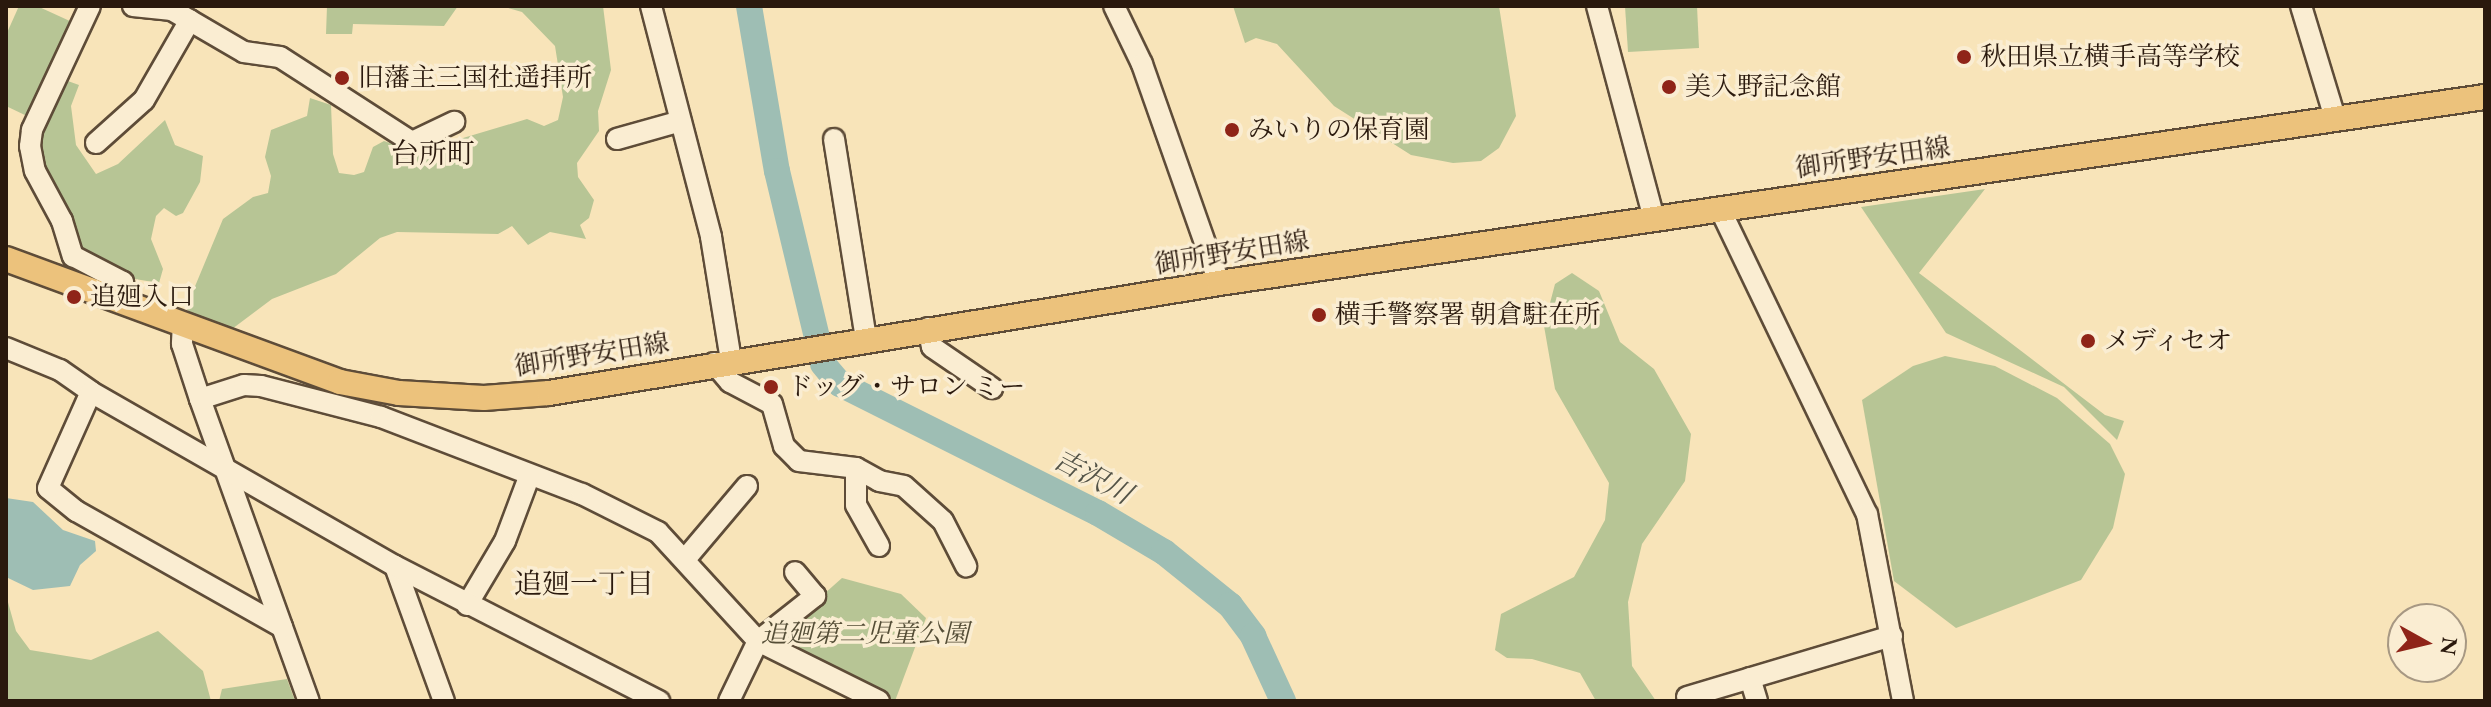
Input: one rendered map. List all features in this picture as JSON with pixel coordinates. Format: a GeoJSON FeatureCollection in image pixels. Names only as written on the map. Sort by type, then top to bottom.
{"type":"FeatureCollection","features":[{"type":"Feature","properties":{"kind":"main road","name":"御所野安田線"},"geometry":{"type":"LineString","coordinates":[[6,259],[340,382],[399,393],[484,398],[549,393],[831,343],[1219,283],[2485,97]]}},
{"type":"Feature","properties":{"kind":"street"},"geometry":{"type":"LineString","coordinates":[[90,6],[32,130],[30,146],[35,171],[62,221],[73,256],[123,282],[127,304]]}},
{"type":"Feature","properties":{"kind":"street"},"geometry":{"type":"LineString","coordinates":[[133,6],[172,10],[244,52],[280,57],[412,142],[454,122]]}},
{"type":"Feature","properties":{"kind":"street"},"geometry":{"type":"LineString","coordinates":[[651,6],[711,237],[723,362],[730,382],[772,404],[784,446],[799,461],[856,468],[914,495],[943,521],[966,566]]}},
{"type":"Feature","properties":{"kind":"street"},"geometry":{"type":"LineString","coordinates":[[1114,6],[1142,64],[1219,283]]}},
{"type":"Feature","properties":{"kind":"street"},"geometry":{"type":"LineString","coordinates":[[1597,6],[1654,219]]}},
{"type":"Feature","properties":{"kind":"street"},"geometry":{"type":"LineString","coordinates":[[2301,6],[2335,118]]}},
{"type":"Feature","properties":{"kind":"street"},"geometry":{"type":"LineString","coordinates":[[96,143],[144,100],[190,20]]}},
{"type":"Feature","properties":{"kind":"street"},"geometry":{"type":"LineString","coordinates":[[617,139],[681,121]]}},
{"type":"Feature","properties":{"kind":"street"},"geometry":{"type":"LineString","coordinates":[[834,139],[866,338]]}},
{"type":"Feature","properties":{"kind":"street"},"geometry":{"type":"LineString","coordinates":[[1720,209],[1851,472],[1867,514],[1903,701]]}},
{"type":"Feature","properties":{"kind":"street"},"geometry":{"type":"LineString","coordinates":[[183,323],[182,344],[200,399],[309,701]]}},
{"type":"Feature","properties":{"kind":"street"},"geometry":{"type":"LineString","coordinates":[[928,328],[932,347],[992,388]]}},
{"type":"Feature","properties":{"kind":"street"},"geometry":{"type":"LineString","coordinates":[[6,348],[60,370],[91,392],[467,605],[659,701]]}},
{"type":"Feature","properties":{"kind":"street"},"geometry":{"type":"LineString","coordinates":[[200,399],[244,385],[261,386],[381,417],[621,512],[658,532],[687,557],[758,641],[879,701]]}},
{"type":"Feature","properties":{"kind":"street"},"geometry":{"type":"LineString","coordinates":[[91,392],[48,488],[76,511],[282,627]]}},
{"type":"Feature","properties":{"kind":"street"},"geometry":{"type":"LineString","coordinates":[[856,468],[856,505],[879,546]]}},
{"type":"Feature","properties":{"kind":"street"},"geometry":{"type":"LineString","coordinates":[[467,605],[505,541],[529,477]]}},
{"type":"Feature","properties":{"kind":"street"},"geometry":{"type":"LineString","coordinates":[[687,557],[747,486]]}},
{"type":"Feature","properties":{"kind":"street"},"geometry":{"type":"LineString","coordinates":[[395,566],[444,701]]}},
{"type":"Feature","properties":{"kind":"street"},"geometry":{"type":"LineString","coordinates":[[729,701],[758,641],[815,596],[795,572]]}},
{"type":"Feature","properties":{"kind":"street"},"geometry":{"type":"LineString","coordinates":[[1687,697],[1892,636]]}},
{"type":"Feature","properties":{"kind":"street"},"geometry":{"type":"LineString","coordinates":[[1750,678],[1757,701]]}},
{"type":"Feature","properties":{"kind":"green space"},"geometry":{"type":"Polygon","coordinates":[[[19,6],[37,6],[72,22],[29,117],[6,106],[6,35],[19,6]]]}},
{"type":"Feature","properties":{"kind":"green space"},"geometry":{"type":"Polygon","coordinates":[[[327,6],[458,6],[444,26],[353,24],[352,34],[326,34],[327,6]]]}},
{"type":"Feature","properties":{"kind":"green space"},"geometry":{"type":"Polygon","coordinates":[[[501,6],[603,6],[611,70],[598,111],[599,131],[577,163],[578,177],[594,200],[589,218],[580,225],[586,239],[550,232],[528,245],[512,226],[498,234],[397,232],[380,238],[336,274],[272,299],[228,332],[197,321],[186,308],[223,219],[253,197],[268,193],[271,176],[265,157],[271,130],[307,116],[310,98],[331,105],[333,154],[339,173],[354,175],[364,172],[373,147],[384,141],[416,152],[527,119],[544,126],[558,120],[563,97],[555,46],[522,12],[501,6]]]}},
{"type":"Feature","properties":{"kind":"green space"},"geometry":{"type":"Polygon","coordinates":[[[1233,6],[1499,6],[1516,116],[1499,148],[1481,161],[1453,163],[1411,155],[1334,106],[1277,44],[1256,38],[1245,43],[1233,6]]]}},
{"type":"Feature","properties":{"kind":"green space"},"geometry":{"type":"Polygon","coordinates":[[[1625,6],[1697,6],[1699,48],[1628,52],[1625,6]]]}},
{"type":"Feature","properties":{"kind":"green space"},"geometry":{"type":"Polygon","coordinates":[[[65,80],[79,85],[71,106],[76,145],[96,174],[118,164],[165,120],[175,145],[203,156],[200,182],[183,213],[176,216],[164,208],[156,216],[151,239],[163,269],[159,283],[129,278],[82,258],[43,174],[41,135],[65,80]]]}},
{"type":"Feature","properties":{"kind":"green space"},"geometry":{"type":"Polygon","coordinates":[[[1985,189],[1919,273],[2105,415],[2124,421],[2117,440],[2064,387],[1946,333],[1861,207],[1985,189]]]}},
{"type":"Feature","properties":{"kind":"green space"},"geometry":{"type":"Polygon","coordinates":[[[1572,273],[1599,291],[1620,342],[1654,369],[1691,434],[1685,481],[1642,544],[1628,602],[1632,666],[1656,701],[1596,701],[1580,673],[1532,659],[1507,658],[1495,650],[1501,614],[1574,577],[1605,520],[1609,483],[1555,389],[1544,326],[1555,284],[1572,273]]]}},
{"type":"Feature","properties":{"kind":"green space"},"geometry":{"type":"Polygon","coordinates":[[[1945,356],[1995,366],[2057,398],[2110,444],[2125,474],[2113,528],[2081,580],[1956,628],[1894,581],[1862,400],[1913,366],[1945,356]]]}},
{"type":"Feature","properties":{"kind":"green space","name":"追廻第二児童公園"},"geometry":{"type":"Polygon","coordinates":[[[842,578],[901,594],[926,618],[895,701],[782,645],[779,634],[842,578]]]}},
{"type":"Feature","properties":{"kind":"green space"},"geometry":{"type":"Polygon","coordinates":[[[6,595],[16,631],[30,650],[91,660],[158,631],[203,671],[211,701],[6,701],[6,595]]]}},
{"type":"Feature","properties":{"kind":"green space"},"geometry":{"type":"Polygon","coordinates":[[[287,679],[295,701],[219,701],[222,689],[287,679]]]}},
{"type":"Feature","properties":{"kind":"water"},"geometry":{"type":"Polygon","coordinates":[[[6,498],[33,502],[63,530],[95,541],[96,551],[80,565],[70,586],[33,590],[6,577],[6,498]]]}},
{"type":"Feature","properties":{"kind":"waterway","name":"吉沢川"},"geometry":{"type":"LineString","coordinates":[[749,6],[777,171],[819,346]]}},
{"type":"Feature","properties":{"kind":"waterway","name":"吉沢川"},"geometry":{"type":"LineString","coordinates":[[823,364],[840,384],[1098,513],[1164,552],[1230,605],[1253,636],[1283,701]]}},
{"type":"Feature","properties":{"kind":"place","name":"秋田県立横手高等学校"},"geometry":{"type":"Point","coordinates":[1964,57]}},
{"type":"Feature","properties":{"kind":"place","name":"旧藩主三国社遥拝所"},"geometry":{"type":"Point","coordinates":[342,78]}},
{"type":"Feature","properties":{"kind":"place","name":"美入野記念館"},"geometry":{"type":"Point","coordinates":[1669,87]}},
{"type":"Feature","properties":{"kind":"place","name":"みいりの保育園"},"geometry":{"type":"Point","coordinates":[1232,130]}},
{"type":"Feature","properties":{"kind":"place","name":"追廻入口"},"geometry":{"type":"Point","coordinates":[74,297]}},
{"type":"Feature","properties":{"kind":"place","name":"横手警察署 朝倉駐在所"},"geometry":{"type":"Point","coordinates":[1319,315]}},
{"type":"Feature","properties":{"kind":"place","name":"メディセオ"},"geometry":{"type":"Point","coordinates":[2088,341]}},
{"type":"Feature","properties":{"kind":"place","name":"ドッグ・サロン ミー"},"geometry":{"type":"Point","coordinates":[771,387]}},
{"type":"Feature","properties":{"kind":"district","name":"台所町"},"geometry":{"type":"Point","coordinates":[433,153]}},
{"type":"Feature","properties":{"kind":"district","name":"追廻一丁目"},"geometry":{"type":"Point","coordinates":[584,583]}}]}
